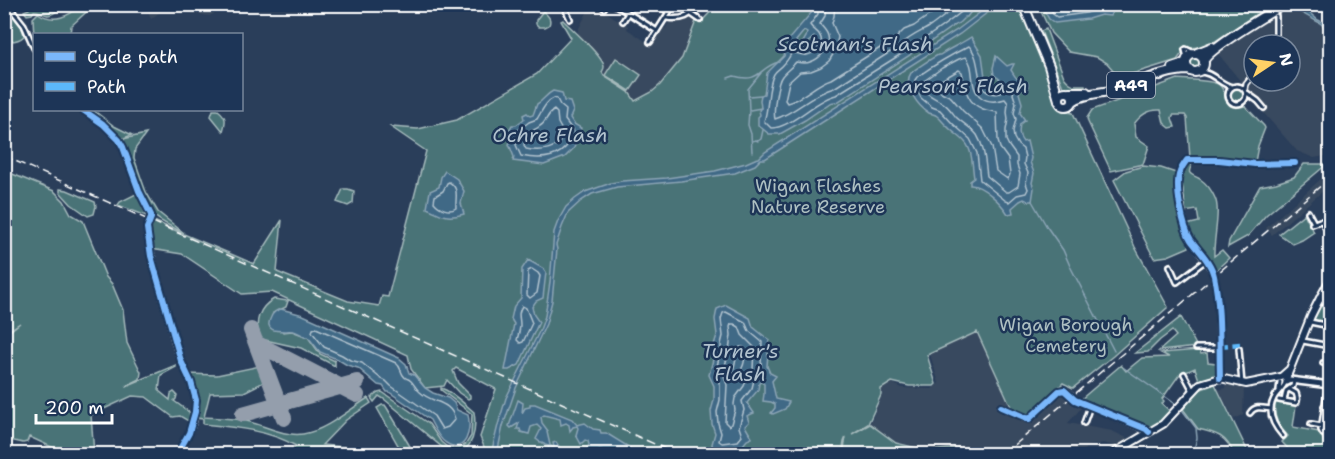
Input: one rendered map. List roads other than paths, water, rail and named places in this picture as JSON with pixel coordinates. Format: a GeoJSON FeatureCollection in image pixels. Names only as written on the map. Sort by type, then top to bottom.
{"type":"FeatureCollection","features":[{"type":"Feature","properties":{"kind":"highway"},"geometry":{"type":"LineString","coordinates":[[1025,4],[1043,40],[1059,83],[1072,95],[1073,101]]}},
{"type":"Feature","properties":{"kind":"highway"},"geometry":{"type":"LineString","coordinates":[[1025,4],[1049,66],[1059,100]]}},
{"type":"Feature","properties":{"kind":"highway","name":"A49"},"geometry":{"type":"LineString","coordinates":[[1069,92],[1084,93],[1181,65],[1196,53],[1208,49],[1276,4]]}},
{"type":"Feature","properties":{"kind":"highway"},"geometry":{"type":"LineString","coordinates":[[1186,60],[1194,71],[1202,69],[1206,56],[1211,52],[1284,4]]}},
{"type":"Feature","properties":{"kind":"highway"},"geometry":{"type":"LineString","coordinates":[[1196,53],[1202,56],[1204,61]]}},
{"type":"Feature","properties":{"kind":"highway","name":"A49"},"geometry":{"type":"LineString","coordinates":[[1059,100],[1061,104],[1070,106],[1073,101],[1081,97],[1114,90],[1169,73],[1194,71]]}},
{"type":"Feature","properties":{"kind":"highway"},"geometry":{"type":"LineString","coordinates":[[1059,100],[1061,94],[1069,92]]}},
{"type":"Feature","properties":{"kind":"main road"},"geometry":{"type":"LineString","coordinates":[[1112,454],[1168,420],[1200,384],[1220,378],[1242,384],[1269,379],[1285,381],[1308,322],[1330,280]]}},
{"type":"Feature","properties":{"kind":"street"},"geometry":{"type":"LineString","coordinates":[[6,4],[24,25],[33,46]]}},
{"type":"Feature","properties":{"kind":"street"},"geometry":{"type":"LineString","coordinates":[[563,4],[570,19]]}},
{"type":"Feature","properties":{"kind":"street"},"geometry":{"type":"LineString","coordinates":[[614,4],[657,31]]}},
{"type":"Feature","properties":{"kind":"street"},"geometry":{"type":"LineString","coordinates":[[658,4],[669,12]]}},
{"type":"Feature","properties":{"kind":"street"},"geometry":{"type":"LineString","coordinates":[[650,42],[675,4],[700,20]]}},
{"type":"Feature","properties":{"kind":"street"},"geometry":{"type":"LineString","coordinates":[[666,17],[687,17],[699,4]]}},
{"type":"Feature","properties":{"kind":"street"},"geometry":{"type":"LineString","coordinates":[[1317,4],[1323,8],[1324,4]]}},
{"type":"Feature","properties":{"kind":"street"},"geometry":{"type":"LineString","coordinates":[[623,21],[628,13]]}},
{"type":"Feature","properties":{"kind":"street"},"geometry":{"type":"LineString","coordinates":[[1275,33],[1276,16]]}},
{"type":"Feature","properties":{"kind":"street"},"geometry":{"type":"LineString","coordinates":[[1204,61],[1209,73],[1222,84],[1231,102],[1236,104],[1253,98]]}},
{"type":"Feature","properties":{"kind":"street"},"geometry":{"type":"LineString","coordinates":[[1194,71],[1209,73]]}},
{"type":"Feature","properties":{"kind":"street"},"geometry":{"type":"LineString","coordinates":[[1222,84],[1232,87],[1242,84]]}},
{"type":"Feature","properties":{"kind":"street"},"geometry":{"type":"LineString","coordinates":[[1228,96],[1232,87]]}},
{"type":"Feature","properties":{"kind":"street"},"geometry":{"type":"LineString","coordinates":[[1244,101],[1245,93]]}},
{"type":"Feature","properties":{"kind":"street"},"geometry":{"type":"LineString","coordinates":[[1247,93],[1264,108]]}},
{"type":"Feature","properties":{"kind":"street"},"geometry":{"type":"LineString","coordinates":[[84,111],[103,124],[119,140],[151,218],[147,228],[151,256],[181,361],[196,400],[189,433],[177,454]]}},
{"type":"Feature","properties":{"kind":"street"},"geometry":{"type":"LineString","coordinates":[[1220,378],[1218,300],[1213,272],[1188,235],[1182,216],[1179,174],[1187,160],[1219,160],[1254,164],[1296,163]]}},
{"type":"Feature","properties":{"kind":"street"},"geometry":{"type":"LineString","coordinates":[[1308,212],[1313,224],[1323,222],[1330,236]]}},
{"type":"Feature","properties":{"kind":"street"},"geometry":{"type":"LineString","coordinates":[[1170,266],[1177,282],[1206,260]]}},
{"type":"Feature","properties":{"kind":"street"},"geometry":{"type":"LineString","coordinates":[[1321,296],[1330,306]]}},
{"type":"Feature","properties":{"kind":"street"},"geometry":{"type":"LineString","coordinates":[[1308,322],[1330,326]]}},
{"type":"Feature","properties":{"kind":"street"},"geometry":{"type":"LineString","coordinates":[[1302,340],[1330,346]]}},
{"type":"Feature","properties":{"kind":"street"},"geometry":{"type":"LineString","coordinates":[[1196,348],[1219,348]]}},
{"type":"Feature","properties":{"kind":"street"},"geometry":{"type":"LineString","coordinates":[[1239,349],[1242,384]]}},
{"type":"Feature","properties":{"kind":"street"},"geometry":{"type":"LineString","coordinates":[[1323,363],[1330,364]]}},
{"type":"Feature","properties":{"kind":"street"},"geometry":{"type":"LineString","coordinates":[[1330,372],[1321,430],[1323,434],[1330,435]]}},
{"type":"Feature","properties":{"kind":"street"},"geometry":{"type":"LineString","coordinates":[[1184,374],[1192,391]]}},
{"type":"Feature","properties":{"kind":"street"},"geometry":{"type":"LineString","coordinates":[[1285,381],[1329,385]]}},
{"type":"Feature","properties":{"kind":"street"},"geometry":{"type":"LineString","coordinates":[[1283,436],[1273,423],[1271,410],[1272,402],[1285,381]]}},
{"type":"Feature","properties":{"kind":"street"},"geometry":{"type":"LineString","coordinates":[[1284,401],[1285,381]]}},
{"type":"Feature","properties":{"kind":"street"},"geometry":{"type":"LineString","coordinates":[[1279,400],[1297,402],[1296,393],[1285,381]]}},
{"type":"Feature","properties":{"kind":"street"},"geometry":{"type":"LineString","coordinates":[[1000,407],[1029,419],[1060,391],[1065,390],[1078,401],[1149,432]]}},
{"type":"Feature","properties":{"kind":"street"},"geometry":{"type":"LineString","coordinates":[[1259,401],[1260,407]]}},
{"type":"Feature","properties":{"kind":"street"},"geometry":{"type":"LineString","coordinates":[[1084,423],[1090,406]]}},
{"type":"Feature","properties":{"kind":"street"},"geometry":{"type":"LineString","coordinates":[[1324,406],[1330,407]]}},
{"type":"Feature","properties":{"kind":"street"},"geometry":{"type":"LineString","coordinates":[[1250,413],[1260,407],[1271,410]]}},
{"type":"Feature","properties":{"kind":"street"},"geometry":{"type":"LineString","coordinates":[[1311,424],[1322,426]]}},
{"type":"Feature","properties":{"kind":"water","name":"Scotman's Flash"},"geometry":{"type":"Polygon","coordinates":[[[813,4],[982,4],[959,23],[923,47],[917,48],[910,55],[836,103],[830,103],[780,134],[769,134],[758,125],[760,100],[761,95],[764,94],[767,73],[784,56],[788,40],[812,12],[813,4]],[[804,31],[796,41],[800,48],[808,48],[816,39],[814,37],[804,44],[807,33],[804,31]]]}},
{"type":"Feature","properties":{"kind":"water"},"geometry":{"type":"Polygon","coordinates":[[[990,5],[997,5],[960,34],[765,159],[761,159],[755,165],[735,173],[617,187],[592,194],[581,201],[568,213],[562,227],[556,245],[552,301],[546,324],[516,388],[503,426],[497,454],[491,454],[506,398],[545,316],[554,232],[566,207],[585,192],[611,183],[715,171],[759,158],[957,30],[990,5]]]}},
{"type":"Feature","properties":{"kind":"water"},"geometry":{"type":"Polygon","coordinates":[[[1041,5],[1119,5],[1115,6],[1110,16],[1101,15],[1055,23],[1049,19],[1041,5]]]}},
{"type":"Feature","properties":{"kind":"water"},"geometry":{"type":"Polygon","coordinates":[[[1293,5],[1300,5],[1318,20],[1330,25],[1330,32],[1320,23],[1298,11],[1293,5]]]}},
{"type":"Feature","properties":{"kind":"water","name":"Pearson's Flash"},"geometry":{"type":"Polygon","coordinates":[[[971,37],[982,55],[986,84],[991,88],[998,87],[1001,80],[994,75],[996,56],[1007,66],[1014,64],[1011,70],[1014,76],[1028,83],[1028,88],[1021,89],[1019,93],[1022,103],[1020,113],[1025,120],[1020,124],[1019,133],[1023,142],[1027,141],[1034,173],[1032,183],[1034,188],[1032,201],[1024,199],[1020,201],[1012,208],[1013,213],[1008,214],[986,191],[970,185],[970,181],[974,178],[968,146],[938,117],[921,106],[910,90],[911,73],[935,56],[971,37]]]}},
{"type":"Feature","properties":{"kind":"water","name":"Ochre Flash"},"geometry":{"type":"Polygon","coordinates":[[[553,91],[562,93],[564,101],[570,102],[573,111],[570,118],[581,128],[574,148],[565,157],[544,165],[513,161],[514,157],[509,144],[512,139],[509,130],[512,125],[524,119],[523,115],[527,113],[530,116],[533,115],[537,104],[553,91]]]}},
{"type":"Feature","properties":{"kind":"water"},"geometry":{"type":"Polygon","coordinates":[[[445,171],[457,179],[464,191],[461,203],[464,214],[448,216],[427,208],[430,191],[439,187],[445,171]]]}},
{"type":"Feature","properties":{"kind":"water"},"geometry":{"type":"Polygon","coordinates":[[[528,260],[546,272],[543,298],[536,301],[532,307],[539,322],[519,365],[505,370],[514,324],[511,319],[514,306],[521,298],[522,269],[528,260]]]}},
{"type":"Feature","properties":{"kind":"water","name":"Turner's Flash"},"geometry":{"type":"Polygon","coordinates":[[[726,305],[750,318],[753,327],[769,340],[767,366],[770,373],[776,376],[772,381],[776,399],[789,402],[785,409],[771,413],[775,404],[763,401],[764,384],[759,383],[758,390],[747,403],[754,413],[747,416],[749,422],[745,426],[752,438],[743,445],[723,449],[724,454],[713,450],[715,433],[711,411],[714,386],[709,375],[716,348],[714,345],[717,335],[715,319],[717,309],[726,305]]]}},
{"type":"Feature","properties":{"kind":"water"},"geometry":{"type":"Polygon","coordinates":[[[281,309],[303,315],[399,358],[406,364],[409,373],[414,375],[425,388],[448,398],[457,410],[468,415],[468,433],[463,444],[453,446],[443,441],[430,420],[387,392],[383,386],[378,385],[358,368],[320,352],[308,337],[293,331],[280,331],[269,327],[273,314],[281,309]]]}},
{"type":"Feature","properties":{"kind":"water"},"geometry":{"type":"Polygon","coordinates":[[[518,400],[523,403],[522,413],[525,408],[530,407],[530,404],[535,404],[572,419],[577,425],[585,423],[593,429],[600,430],[601,433],[606,433],[632,449],[635,454],[603,453],[601,450],[597,454],[587,454],[585,453],[589,445],[588,441],[585,440],[581,444],[576,435],[577,426],[570,431],[566,423],[561,425],[560,419],[544,415],[541,417],[542,423],[548,431],[550,445],[554,447],[553,443],[556,442],[560,448],[557,454],[549,454],[552,452],[548,450],[549,446],[536,439],[541,429],[537,425],[531,427],[529,434],[517,429],[519,423],[511,428],[509,426],[518,400]]]}},
{"type":"Feature","properties":{"kind":"waterway"},"geometry":{"type":"LineString","coordinates":[[728,78],[734,76],[749,78],[779,62]]}},
{"type":"Feature","properties":{"kind":"waterway"},"geometry":{"type":"LineString","coordinates":[[752,152],[748,125],[748,89],[761,73]]}},
{"type":"Feature","properties":{"kind":"waterway"},"geometry":{"type":"LineString","coordinates":[[749,96],[761,95]]}},
{"type":"Feature","properties":{"kind":"waterway"},"geometry":{"type":"LineString","coordinates":[[750,110],[761,108]]}},
{"type":"Feature","properties":{"kind":"waterway"},"geometry":{"type":"LineString","coordinates":[[752,141],[761,139],[763,130]]}},
{"type":"Feature","properties":{"kind":"waterway"},"geometry":{"type":"LineString","coordinates":[[1032,201],[1063,250],[1114,351]]}},
{"type":"Feature","properties":{"kind":"waterway"},"geometry":{"type":"LineString","coordinates":[[1124,368],[1177,405]]}},
{"type":"Feature","properties":{"kind":"waterway"},"geometry":{"type":"LineString","coordinates":[[1183,411],[1196,428],[1197,438],[1193,454]]}},
{"type":"Feature","properties":{"kind":"railway"},"geometry":{"type":"LineString","coordinates":[[4,156],[677,454]]}},
{"type":"Feature","properties":{"kind":"railway"},"geometry":{"type":"LineString","coordinates":[[1004,454],[1330,178]]}},
{"type":"Feature","properties":{"kind":"park label","name":"Wigan Flashes Nature Reserve"},"geometry":{"type":"Point","coordinates":[818,196]}},
{"type":"Feature","properties":{"kind":"park label","name":"Wigan Borough Cemetery"},"geometry":{"type":"Point","coordinates":[1066,335]}}]}
